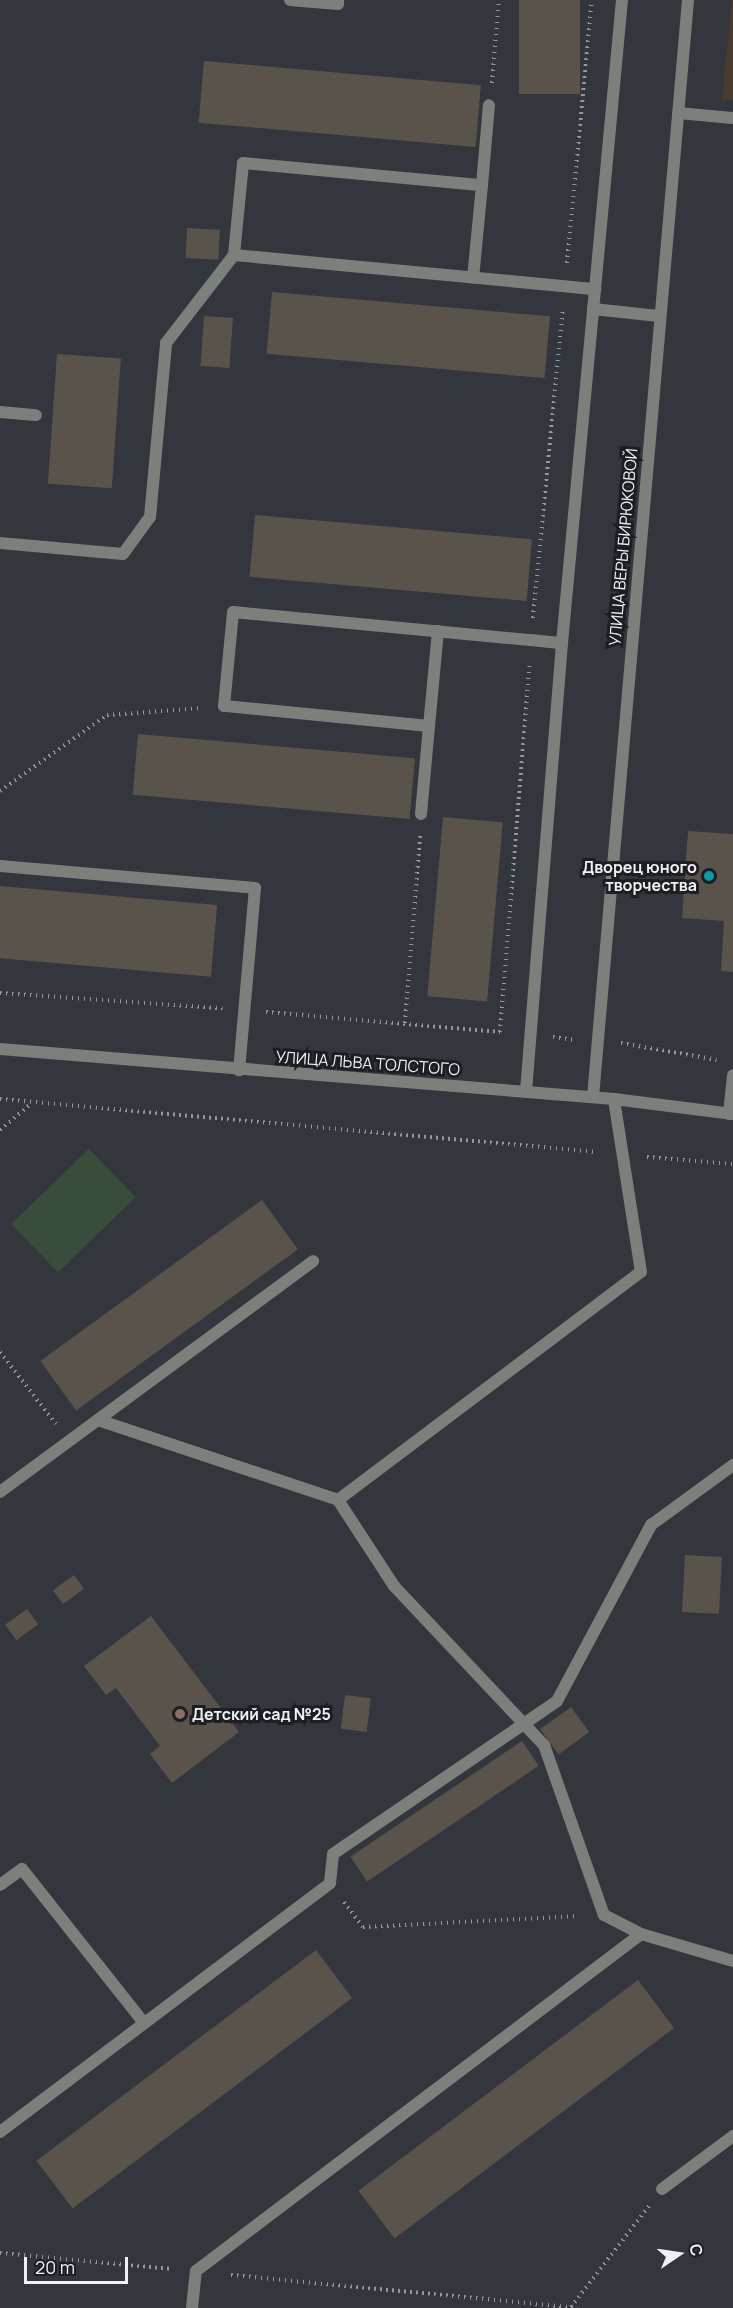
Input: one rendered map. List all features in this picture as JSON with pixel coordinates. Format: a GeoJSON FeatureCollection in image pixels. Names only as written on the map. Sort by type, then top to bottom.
{"type":"FeatureCollection","features":[{"type":"Feature","properties":{"kind":"street"},"geometry":{"type":"LineString","coordinates":[[290,0],[338,4],[338,0]]}},
{"type":"Feature","properties":{"kind":"street"},"geometry":{"type":"LineString","coordinates":[[526,1092],[562,643],[622,0]]}},
{"type":"Feature","properties":{"kind":"street","name":"УЛИЦА ВЕРЫ БИРЮКОВОЙ"},"geometry":{"type":"LineString","coordinates":[[593,1097],[658,316],[688,0]]}},
{"type":"Feature","properties":{"kind":"street"},"geometry":{"type":"LineString","coordinates":[[473,278],[489,105]]}},
{"type":"Feature","properties":{"kind":"street"},"geometry":{"type":"LineString","coordinates":[[678,113],[733,118]]}},
{"type":"Feature","properties":{"kind":"street"},"geometry":{"type":"LineString","coordinates":[[0,543],[123,554],[150,517],[166,343],[234,255],[243,163],[482,185]]}},
{"type":"Feature","properties":{"kind":"street"},"geometry":{"type":"LineString","coordinates":[[234,255],[595,289]]}},
{"type":"Feature","properties":{"kind":"street"},"geometry":{"type":"LineString","coordinates":[[593,309],[658,316]]}},
{"type":"Feature","properties":{"kind":"street"},"geometry":{"type":"LineString","coordinates":[[0,412],[36,416]]}},
{"type":"Feature","properties":{"kind":"street"},"geometry":{"type":"LineString","coordinates":[[429,726],[224,706],[233,612],[562,643]]}},
{"type":"Feature","properties":{"kind":"street"},"geometry":{"type":"LineString","coordinates":[[421,814],[438,631]]}},
{"type":"Feature","properties":{"kind":"street"},"geometry":{"type":"LineString","coordinates":[[0,866],[255,888],[239,1070]]}},
{"type":"Feature","properties":{"kind":"street","name":"УЛИЦА ЛЬВА ТОЛСТОГО"},"geometry":{"type":"LineString","coordinates":[[0,1049],[593,1097],[731,1114]]}},
{"type":"Feature","properties":{"kind":"street"},"geometry":{"type":"LineString","coordinates":[[731,1114],[733,1075]]}},
{"type":"Feature","properties":{"kind":"street"},"geometry":{"type":"LineString","coordinates":[[338,1500],[641,1272],[614,1099]]}},
{"type":"Feature","properties":{"kind":"street"},"geometry":{"type":"LineString","coordinates":[[0,1492],[313,1261]]}},
{"type":"Feature","properties":{"kind":"street"},"geometry":{"type":"LineString","coordinates":[[98,1419],[338,1500],[394,1586],[544,1745],[604,1915],[641,1934],[733,1961]]}},
{"type":"Feature","properties":{"kind":"street"},"geometry":{"type":"LineString","coordinates":[[0,2132],[330,1883],[333,1854],[557,1701],[651,1526],[733,1465]]}},
{"type":"Feature","properties":{"kind":"street"},"geometry":{"type":"LineString","coordinates":[[0,1885],[22,1869],[144,2023]]}},
{"type":"Feature","properties":{"kind":"street"},"geometry":{"type":"LineString","coordinates":[[192,2308],[196,2271],[641,1934]]}},
{"type":"Feature","properties":{"kind":"street"},"geometry":{"type":"LineString","coordinates":[[662,2189],[733,2136]]}},
{"type":"Feature","properties":{"kind":"path"},"geometry":{"type":"LineString","coordinates":[[489,105],[499,0]]}},
{"type":"Feature","properties":{"kind":"path"},"geometry":{"type":"LineString","coordinates":[[500,1032],[531,640],[592,0]]}},
{"type":"Feature","properties":{"kind":"path"},"geometry":{"type":"LineString","coordinates":[[0,790],[106,715],[224,706]]}},
{"type":"Feature","properties":{"kind":"path"},"geometry":{"type":"LineString","coordinates":[[405,1023],[421,814]]}},
{"type":"Feature","properties":{"kind":"path"},"geometry":{"type":"LineString","coordinates":[[0,993],[405,1023],[598,1042],[722,1060]]}},
{"type":"Feature","properties":{"kind":"path"},"geometry":{"type":"LineString","coordinates":[[0,1099],[733,1164]]}},
{"type":"Feature","properties":{"kind":"path"},"geometry":{"type":"LineString","coordinates":[[0,1130],[32,1102]]}},
{"type":"Feature","properties":{"kind":"path"},"geometry":{"type":"LineString","coordinates":[[0,1352],[69,1441]]}},
{"type":"Feature","properties":{"kind":"path"},"geometry":{"type":"LineString","coordinates":[[330,1883],[363,1927],[604,1915]]}},
{"type":"Feature","properties":{"kind":"path"},"geometry":{"type":"LineString","coordinates":[[570,2307],[662,2189]]}},
{"type":"Feature","properties":{"kind":"path"},"geometry":{"type":"LineString","coordinates":[[0,2253],[578,2308]]}},
{"type":"Feature","properties":{"kind":"shaded area"},"geometry":{"type":"Polygon","coordinates":[[[733,0],[733,100],[722,99],[733,0]]]}},
{"type":"Feature","properties":{"kind":"green space"},"geometry":{"type":"Polygon","coordinates":[[[89,1149],[136,1197],[58,1272],[11,1224],[89,1149]]]}},
{"type":"Feature","properties":{"kind":"building"},"geometry":{"type":"Polygon","coordinates":[[[519,0],[580,0],[580,94],[519,94],[519,0]]]}},
{"type":"Feature","properties":{"kind":"building"},"geometry":{"type":"Polygon","coordinates":[[[204,61],[481,85],[476,147],[199,123],[204,61]]]}},
{"type":"Feature","properties":{"kind":"building"},"geometry":{"type":"Polygon","coordinates":[[[187,228],[220,230],[218,260],[185,258],[187,228]]]}},
{"type":"Feature","properties":{"kind":"building"},"geometry":{"type":"Polygon","coordinates":[[[272,292],[550,316],[545,378],[267,354],[272,292]]]}},
{"type":"Feature","properties":{"kind":"building"},"geometry":{"type":"Polygon","coordinates":[[[204,316],[233,318],[229,368],[201,366],[204,316]]]}},
{"type":"Feature","properties":{"kind":"building"},"geometry":{"type":"Polygon","coordinates":[[[57,354],[121,358],[112,488],[48,484],[57,354]]]}},
{"type":"Feature","properties":{"kind":"building"},"geometry":{"type":"Polygon","coordinates":[[[255,515],[532,539],[527,601],[250,577],[255,515]]]}},
{"type":"Feature","properties":{"kind":"building"},"geometry":{"type":"Polygon","coordinates":[[[138,734],[415,758],[410,819],[133,795],[138,734]]]}},
{"type":"Feature","properties":{"kind":"building"},"geometry":{"type":"Polygon","coordinates":[[[443,817],[503,822],[487,1002],[427,996],[443,817]]]}},
{"type":"Feature","properties":{"kind":"building","name":"Дворец юного творчества"},"geometry":{"type":"Polygon","coordinates":[[[688,831],[733,834],[733,972],[721,971],[724,921],[682,918],[688,831]]]}},
{"type":"Feature","properties":{"kind":"building"},"geometry":{"type":"Polygon","coordinates":[[[0,886],[217,905],[211,977],[0,958],[0,886]]]}},
{"type":"Feature","properties":{"kind":"building"},"geometry":{"type":"Polygon","coordinates":[[[262,1200],[298,1249],[76,1410],[40,1361],[262,1200]]]}},
{"type":"Feature","properties":{"kind":"building"},"geometry":{"type":"Polygon","coordinates":[[[685,1555],[722,1557],[719,1614],[682,1612],[685,1555]]]}},
{"type":"Feature","properties":{"kind":"building"},"geometry":{"type":"Polygon","coordinates":[[[74,1575],[84,1589],[63,1604],[53,1590],[74,1575]]]}},
{"type":"Feature","properties":{"kind":"building"},"geometry":{"type":"Polygon","coordinates":[[[27,1609],[38,1624],[16,1640],[5,1625],[27,1609]]]}},
{"type":"Feature","properties":{"kind":"building","name":"Детский сад №25"},"geometry":{"type":"Polygon","coordinates":[[[151,1616],[239,1732],[172,1783],[150,1754],[160,1746],[116,1688],[106,1695],[84,1666],[151,1616]]]}},
{"type":"Feature","properties":{"kind":"building"},"geometry":{"type":"Polygon","coordinates":[[[345,1695],[371,1698],[367,1732],[341,1729],[345,1695]]]}},
{"type":"Feature","properties":{"kind":"building"},"geometry":{"type":"Polygon","coordinates":[[[571,1707],[589,1732],[558,1754],[540,1729],[571,1707]]]}},
{"type":"Feature","properties":{"kind":"building"},"geometry":{"type":"Polygon","coordinates":[[[522,1741],[539,1766],[367,1882],[350,1857],[522,1741]]]}},
{"type":"Feature","properties":{"kind":"building"},"geometry":{"type":"Polygon","coordinates":[[[316,1950],[352,1998],[73,2209],[36,2161],[316,1950]]]}},
{"type":"Feature","properties":{"kind":"building"},"geometry":{"type":"Polygon","coordinates":[[[638,1980],[674,2028],[395,2239],[358,2191],[638,1980]]]}},
{"type":"Feature","properties":{"kind":"place","name":"Дворец юного творчества"},"geometry":{"type":"Point","coordinates":[709,876]}},
{"type":"Feature","properties":{"kind":"place","name":"Детский сад №25"},"geometry":{"type":"Point","coordinates":[180,1714]}}]}
